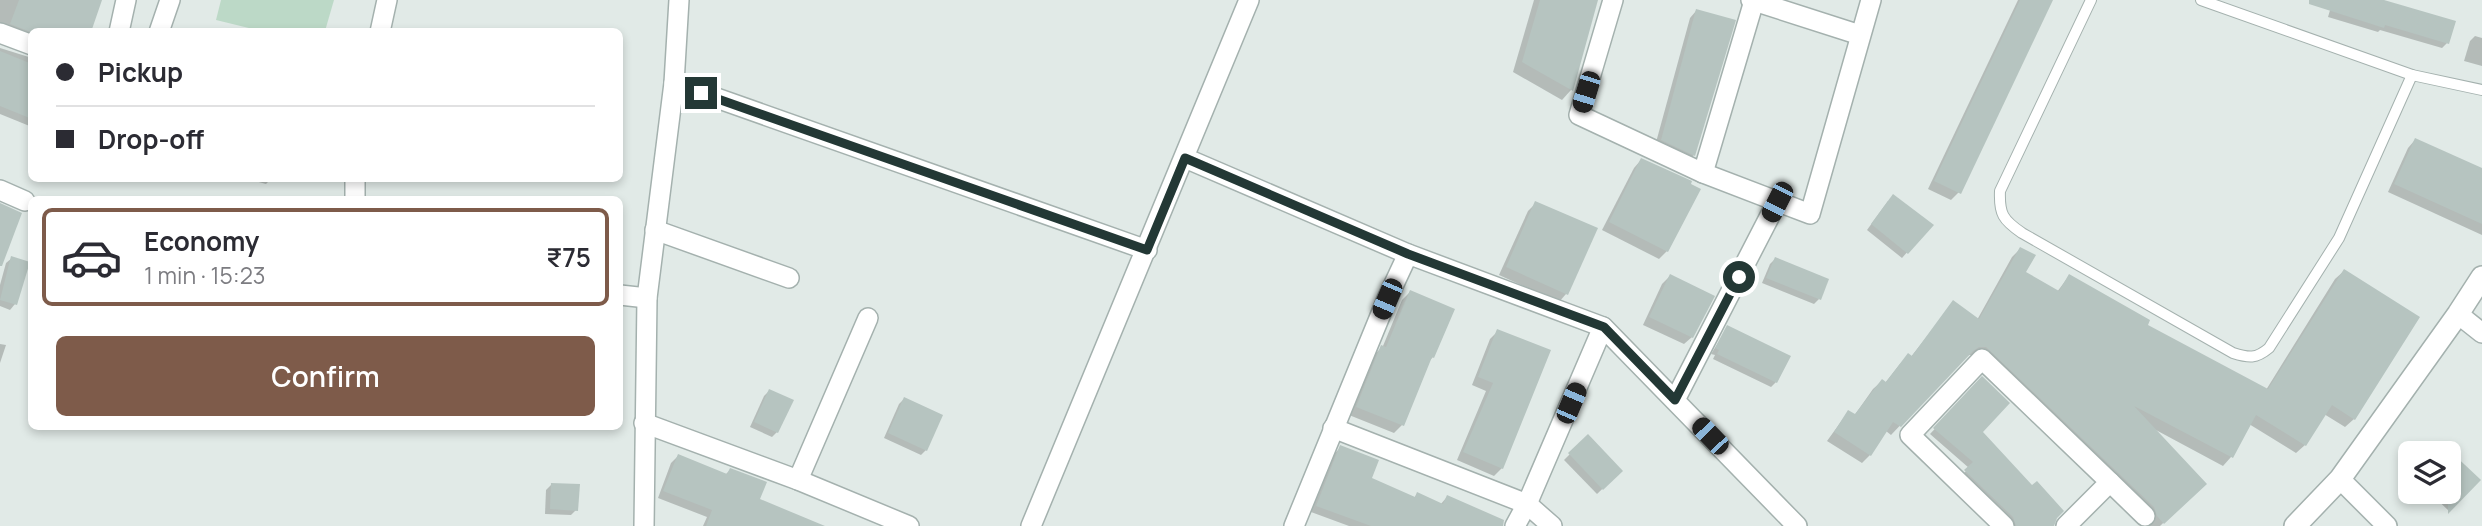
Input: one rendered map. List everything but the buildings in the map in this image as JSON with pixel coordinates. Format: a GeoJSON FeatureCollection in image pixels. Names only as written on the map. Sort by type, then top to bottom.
{"type":"FeatureCollection","features":[{"type":"Feature","properties":{"kind":"street"},"geometry":{"type":"LineString","coordinates":[[120,28],[126,0]]}},
{"type":"Feature","properties":{"kind":"street"},"geometry":{"type":"LineString","coordinates":[[160,28],[170,0]]}},
{"type":"Feature","properties":{"kind":"street"},"geometry":{"type":"LineString","coordinates":[[381,28],[387,0]]}},
{"type":"Feature","properties":{"kind":"street"},"geometry":{"type":"LineString","coordinates":[[644,526],[647,298],[674,83],[679,0]]}},
{"type":"Feature","properties":{"kind":"street"},"geometry":{"type":"LineString","coordinates":[[1031,526],[1249,0]]}},
{"type":"Feature","properties":{"kind":"street"},"geometry":{"type":"LineString","coordinates":[[1613,0],[1579,115],[1703,173],[1810,214],[1871,0]]}},
{"type":"Feature","properties":{"kind":"street"},"geometry":{"type":"LineString","coordinates":[[1703,173],[1753,1],[1860,35]]}},
{"type":"Feature","properties":{"kind":"street"},"geometry":{"type":"LineString","coordinates":[[0,33],[28,44]]}},
{"type":"Feature","properties":{"kind":"street"},"geometry":{"type":"LineString","coordinates":[[674,83],[1147,250]]}},
{"type":"Feature","properties":{"kind":"street"},"geometry":{"type":"LineString","coordinates":[[1185,158],[1408,254],[1604,327],[1797,526]]}},
{"type":"Feature","properties":{"kind":"street"},"geometry":{"type":"LineString","coordinates":[[0,190],[25,201]]}},
{"type":"Feature","properties":{"kind":"street"},"geometry":{"type":"LineString","coordinates":[[1675,400],[1777,202]]}},
{"type":"Feature","properties":{"kind":"street"},"geometry":{"type":"LineString","coordinates":[[655,230],[789,278]]}},
{"type":"Feature","properties":{"kind":"street"},"geometry":{"type":"LineString","coordinates":[[1294,526],[1408,254]]}},
{"type":"Feature","properties":{"kind":"street"},"geometry":{"type":"LineString","coordinates":[[2295,526],[2340,479],[2482,277]]}},
{"type":"Feature","properties":{"kind":"street"},"geometry":{"type":"LineString","coordinates":[[623,295],[647,298]]}},
{"type":"Feature","properties":{"kind":"street"},"geometry":{"type":"LineString","coordinates":[[2458,314],[2482,333]]}},
{"type":"Feature","properties":{"kind":"street"},"geometry":{"type":"LineString","coordinates":[[798,480],[868,318]]}},
{"type":"Feature","properties":{"kind":"street"},"geometry":{"type":"LineString","coordinates":[[1515,526],[1604,327]]}},
{"type":"Feature","properties":{"kind":"street"},"geometry":{"type":"LineString","coordinates":[[2004,526],[1910,435],[1982,359],[2145,516]]}},
{"type":"Feature","properties":{"kind":"street"},"geometry":{"type":"LineString","coordinates":[[644,423],[798,480],[909,526]]}},
{"type":"Feature","properties":{"kind":"street"},"geometry":{"type":"LineString","coordinates":[[1333,428],[1527,504],[1552,526]]}},
{"type":"Feature","properties":{"kind":"street"},"geometry":{"type":"LineString","coordinates":[[2340,479],[2387,526]]}},
{"type":"Feature","properties":{"kind":"street"},"geometry":{"type":"LineString","coordinates":[[2066,526],[2110,482]]}},
{"type":"Feature","properties":{"kind":"lane"},"geometry":{"type":"LineString","coordinates":[[2091,0],[2000,191],[1999,208],[2009,223],[2022,233],[2248,358],[2259,356],[2269,348],[2339,238],[2413,75]]}},
{"type":"Feature","properties":{"kind":"lane"},"geometry":{"type":"LineString","coordinates":[[2201,0],[2413,75],[2482,90]]}},
{"type":"Feature","properties":{"kind":"green space"},"geometry":{"type":"Polygon","coordinates":[[[221,0],[334,0],[326,28],[249,28],[216,20],[221,0]]]}},
{"type":"Feature","properties":{"kind":"route"},"geometry":{"type":"LineString","coordinates":[[701,93],[1147,250],[1185,158],[1408,254],[1604,327],[1675,400],[1739,277]]}}]}
